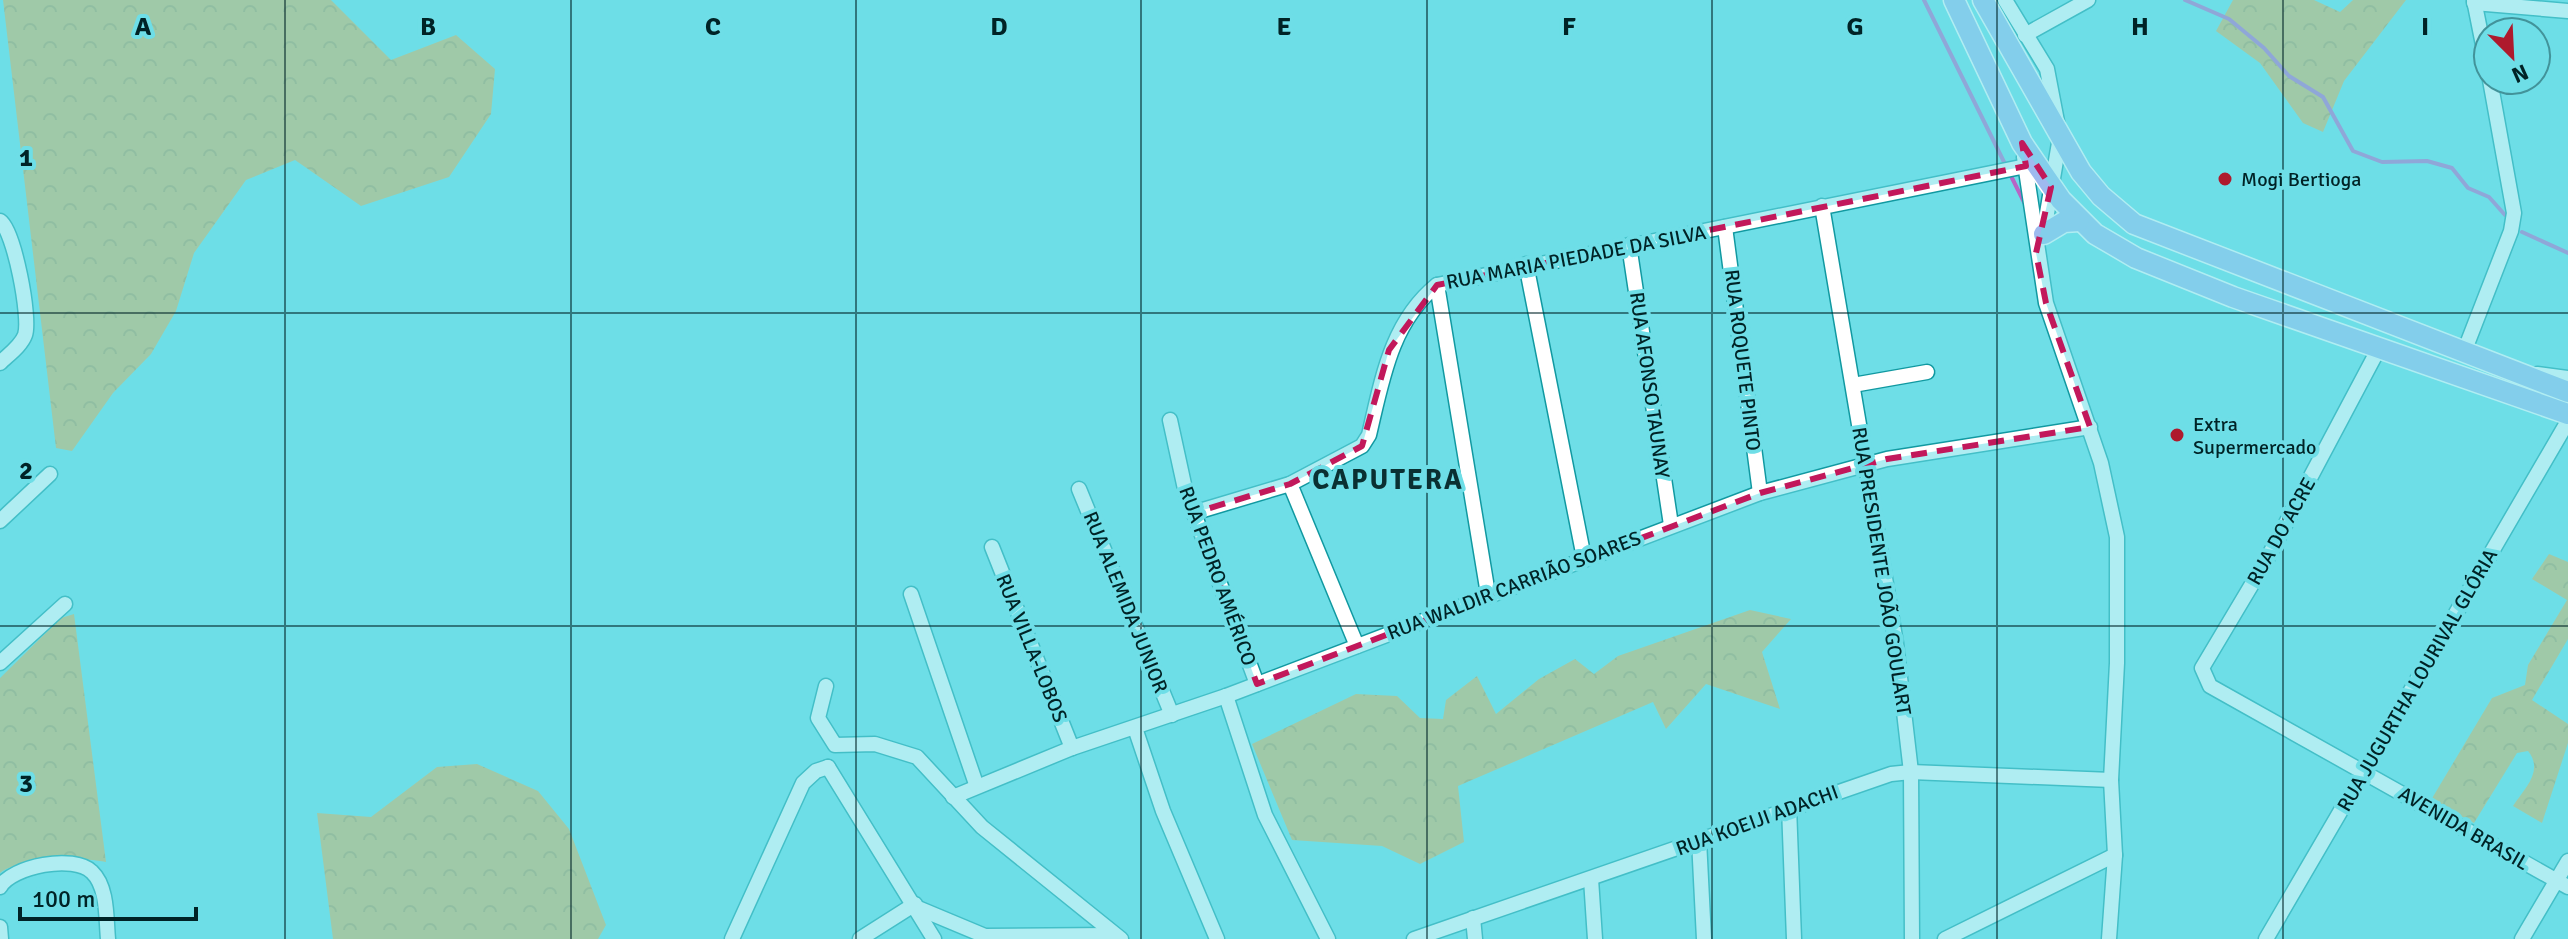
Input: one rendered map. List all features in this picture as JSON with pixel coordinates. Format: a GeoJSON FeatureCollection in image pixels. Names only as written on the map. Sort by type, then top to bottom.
{"type":"FeatureCollection","features":[{"type":"Feature","properties":{"kind":"main road"},"geometry":{"type":"LineString","coordinates":[[1954,0],[2022,143],[2051,187],[2079,221],[2120,250],[2197,283],[2311,321],[2378,350],[2505,389],[2568,414]]}},
{"type":"Feature","properties":{"kind":"main road"},"geometry":{"type":"LineString","coordinates":[[1983,0],[2060,137],[2101,196],[2134,224],[2221,261],[2568,392]]}},
{"type":"Feature","properties":{"kind":"main road"},"geometry":{"type":"LineString","coordinates":[[2040,243],[2064,222],[2079,221]]}},
{"type":"Feature","properties":{"kind":"main road"},"geometry":{"type":"LineString","coordinates":[[2197,283],[2222,277],[2226,270],[2221,261]]}},
{"type":"Feature","properties":{"kind":"street"},"geometry":{"type":"LineString","coordinates":[[2005,0],[2047,69],[2060,137],[2040,243]]}},
{"type":"Feature","properties":{"kind":"street"},"geometry":{"type":"LineString","coordinates":[[2025,35],[2088,0]]}},
{"type":"Feature","properties":{"kind":"street"},"geometry":{"type":"LineString","coordinates":[[2474,1],[2568,11]]}},
{"type":"Feature","properties":{"kind":"street"},"geometry":{"type":"LineString","coordinates":[[2464,352],[2511,231],[2514,213],[2493,96]]}},
{"type":"Feature","properties":{"kind":"street"},"geometry":{"type":"LineString","coordinates":[[2022,143],[2040,243],[2046,303],[2090,427],[2117,537],[2117,663],[2111,780],[2115,855],[2109,939]]}},
{"type":"Feature","properties":{"kind":"street","name":"RUA MARIA PIEDADE DA SILVA"},"geometry":{"type":"LineString","coordinates":[[1193,513],[1290,484],[1362,446],[1369,435],[1389,350],[1422,296],[1437,285],[1526,264],[2026,166]]}},
{"type":"Feature","properties":{"kind":"street","name":"RUA PRESIDENTE JOÃO GOULART"},"geometry":{"type":"LineString","coordinates":[[1822,206],[1896,643],[1911,772],[1912,939]]}},
{"type":"Feature","properties":{"kind":"street"},"geometry":{"type":"LineString","coordinates":[[0,221],[7,227],[14,250],[26,332],[0,363]]}},
{"type":"Feature","properties":{"kind":"street","name":"RUA ROQUETE PINTO"},"geometry":{"type":"LineString","coordinates":[[1725,227],[1760,493]]}},
{"type":"Feature","properties":{"kind":"street","name":"RUA AFONSO TAUNAY"},"geometry":{"type":"LineString","coordinates":[[1629,245],[1671,525]]}},
{"type":"Feature","properties":{"kind":"street"},"geometry":{"type":"LineString","coordinates":[[1526,264],[1584,558]]}},
{"type":"Feature","properties":{"kind":"street"},"geometry":{"type":"LineString","coordinates":[[1437,285],[1488,594]]}},
{"type":"Feature","properties":{"kind":"street","name":"RUA DO ACRE"},"geometry":{"type":"LineString","coordinates":[[2202,668],[2267,559],[2378,350]]}},
{"type":"Feature","properties":{"kind":"street"},"geometry":{"type":"LineString","coordinates":[[2513,370],[2568,378]]}},
{"type":"Feature","properties":{"kind":"street"},"geometry":{"type":"LineString","coordinates":[[1853,385],[1927,372]]}},
{"type":"Feature","properties":{"kind":"street","name":"RUA PEDRO AMÉRICO"},"geometry":{"type":"LineString","coordinates":[[1170,420],[1193,513],[1257,684]]}},
{"type":"Feature","properties":{"kind":"street","name":"RUA JUGURTHA LOURIVAL GLÓRIA"},"geometry":{"type":"LineString","coordinates":[[2266,939],[2568,421]]}},
{"type":"Feature","properties":{"kind":"street","name":"RUA WALDIR CARRIÃO SOARES"},"geometry":{"type":"LineString","coordinates":[[953,797],[976,784],[1226,696],[1760,493],[1865,465],[2090,427]]}},
{"type":"Feature","properties":{"kind":"street"},"geometry":{"type":"LineString","coordinates":[[0,521],[50,474]]}},
{"type":"Feature","properties":{"kind":"street"},"geometry":{"type":"LineString","coordinates":[[1290,484],[1357,646]]}},
{"type":"Feature","properties":{"kind":"street","name":"RUA ALEMIDA JUNIOR"},"geometry":{"type":"LineString","coordinates":[[1079,489],[1172,715]]}},
{"type":"Feature","properties":{"kind":"street","name":"RUA VILLA-LOBOS"},"geometry":{"type":"LineString","coordinates":[[992,547],[1072,748]]}},
{"type":"Feature","properties":{"kind":"street"},"geometry":{"type":"LineString","coordinates":[[911,594],[976,784]]}},
{"type":"Feature","properties":{"kind":"street"},"geometry":{"type":"LineString","coordinates":[[0,663],[65,604]]}},
{"type":"Feature","properties":{"kind":"street","name":"AVENIDA BRASIL"},"geometry":{"type":"LineString","coordinates":[[2202,668],[2210,686],[2562,884]]}},
{"type":"Feature","properties":{"kind":"street"},"geometry":{"type":"LineString","coordinates":[[826,686],[818,718],[835,745],[828,767],[934,939]]}},
{"type":"Feature","properties":{"kind":"street"},"geometry":{"type":"LineString","coordinates":[[1226,696],[1265,815],[1328,939]]}},
{"type":"Feature","properties":{"kind":"street"},"geometry":{"type":"LineString","coordinates":[[1135,728],[1163,811],[1217,939]]}},
{"type":"Feature","properties":{"kind":"street"},"geometry":{"type":"LineString","coordinates":[[835,745],[875,744],[907,751],[982,827],[1118,937]]}},
{"type":"Feature","properties":{"kind":"street"},"geometry":{"type":"LineString","coordinates":[[732,939],[803,783],[816,771],[828,767]]}},
{"type":"Feature","properties":{"kind":"street","name":"RUA KOEIJI ADACHI"},"geometry":{"type":"LineString","coordinates":[[1414,939],[1877,778],[1911,772],[2111,780]]}},
{"type":"Feature","properties":{"kind":"street"},"geometry":{"type":"LineString","coordinates":[[1789,807],[1794,939]]}},
{"type":"Feature","properties":{"kind":"street"},"geometry":{"type":"LineString","coordinates":[[1699,840],[1704,939]]}},
{"type":"Feature","properties":{"kind":"street"},"geometry":{"type":"LineString","coordinates":[[1945,939],[2115,855]]}},
{"type":"Feature","properties":{"kind":"street"},"geometry":{"type":"LineString","coordinates":[[2522,939],[2562,884],[2568,861]]}},
{"type":"Feature","properties":{"kind":"street"},"geometry":{"type":"LineString","coordinates":[[0,887],[13,873],[27,868],[85,866],[93,872],[101,888],[108,939]]}},
{"type":"Feature","properties":{"kind":"street"},"geometry":{"type":"LineString","coordinates":[[1591,879],[1595,939]]}},
{"type":"Feature","properties":{"kind":"street"},"geometry":{"type":"LineString","coordinates":[[916,906],[985,936],[1118,937]]}},
{"type":"Feature","properties":{"kind":"street"},"geometry":{"type":"LineString","coordinates":[[860,939],[916,906]]}},
{"type":"Feature","properties":{"kind":"street"},"geometry":{"type":"LineString","coordinates":[[1473,918],[1475,939]]}},
{"type":"Feature","properties":{"kind":"street"},"geometry":{"type":"LineString","coordinates":[[0,927],[1,939]]}},
{"type":"Feature","properties":{"kind":"highlighted area"},"geometry":{"type":"Polygon","coordinates":[[[2022,143],[2051,187],[2036,253],[2046,303],[2090,427],[1887,459],[1760,493],[1257,684],[1193,513],[1290,484],[1362,446],[1389,350],[1437,285],[1526,264],[2026,166],[2022,143]]]}},
{"type":"Feature","properties":{"kind":"green space"},"geometry":{"type":"Polygon","coordinates":[[[3,0],[331,0],[391,60],[456,35],[495,69],[491,114],[449,177],[361,206],[295,160],[246,180],[194,253],[176,311],[151,354],[113,393],[72,451],[56,448],[3,0]]]}},
{"type":"Feature","properties":{"kind":"green space"},"geometry":{"type":"Polygon","coordinates":[[[2233,0],[2314,0],[2340,12],[2353,0],[2406,0],[2344,81],[2323,132],[2303,123],[2260,63],[2216,31],[2233,0]]]}},
{"type":"Feature","properties":{"kind":"green space"},"geometry":{"type":"Polygon","coordinates":[[[2549,554],[2568,562],[2568,639],[2532,700],[2568,724],[2568,743],[2542,823],[2513,806],[2533,772],[2528,751],[2517,753],[2474,823],[2431,800],[2492,698],[2525,685],[2528,665],[2567,600],[2532,579],[2549,554]]]}},
{"type":"Feature","properties":{"kind":"green space"},"geometry":{"type":"Polygon","coordinates":[[[1750,610],[1791,619],[1762,652],[1780,709],[1706,684],[1666,729],[1653,702],[1458,786],[1464,842],[1420,864],[1382,846],[1292,840],[1252,744],[1356,694],[1397,696],[1420,718],[1443,719],[1446,700],[1477,676],[1496,714],[1539,679],[1575,659],[1594,674],[1618,656],[1750,610]]]}},
{"type":"Feature","properties":{"kind":"green space"},"geometry":{"type":"Polygon","coordinates":[[[74,614],[106,862],[81,859],[37,861],[22,863],[0,873],[0,678],[61,618],[74,614]]]}},
{"type":"Feature","properties":{"kind":"green space"},"geometry":{"type":"Polygon","coordinates":[[[477,764],[538,791],[569,829],[606,925],[598,939],[333,939],[317,813],[371,817],[437,767],[477,764]]]}},
{"type":"Feature","properties":{"kind":"waterway"},"geometry":{"type":"LineString","coordinates":[[1924,0],[2006,166]]}},
{"type":"Feature","properties":{"kind":"waterway"},"geometry":{"type":"LineString","coordinates":[[2185,0],[2229,19],[2264,48],[2289,76],[2323,97],[2353,151],[2382,162],[2427,161],[2452,168],[2468,188],[2489,197],[2505,215]]}},
{"type":"Feature","properties":{"kind":"waterway"},"geometry":{"type":"LineString","coordinates":[[2010,174],[2024,202]]}},
{"type":"Feature","properties":{"kind":"waterway"},"geometry":{"type":"LineString","coordinates":[[2522,232],[2568,253]]}},
{"type":"Feature","properties":{"kind":"place","name":"Mogi Bertioga"},"geometry":{"type":"Point","coordinates":[2225,179]}},
{"type":"Feature","properties":{"kind":"place","name":"Extra Supermercado"},"geometry":{"type":"Point","coordinates":[2177,435]}},
{"type":"Feature","properties":{"kind":"district","name":"CAPUTERA"},"geometry":{"type":"Point","coordinates":[1388,479]}}]}
